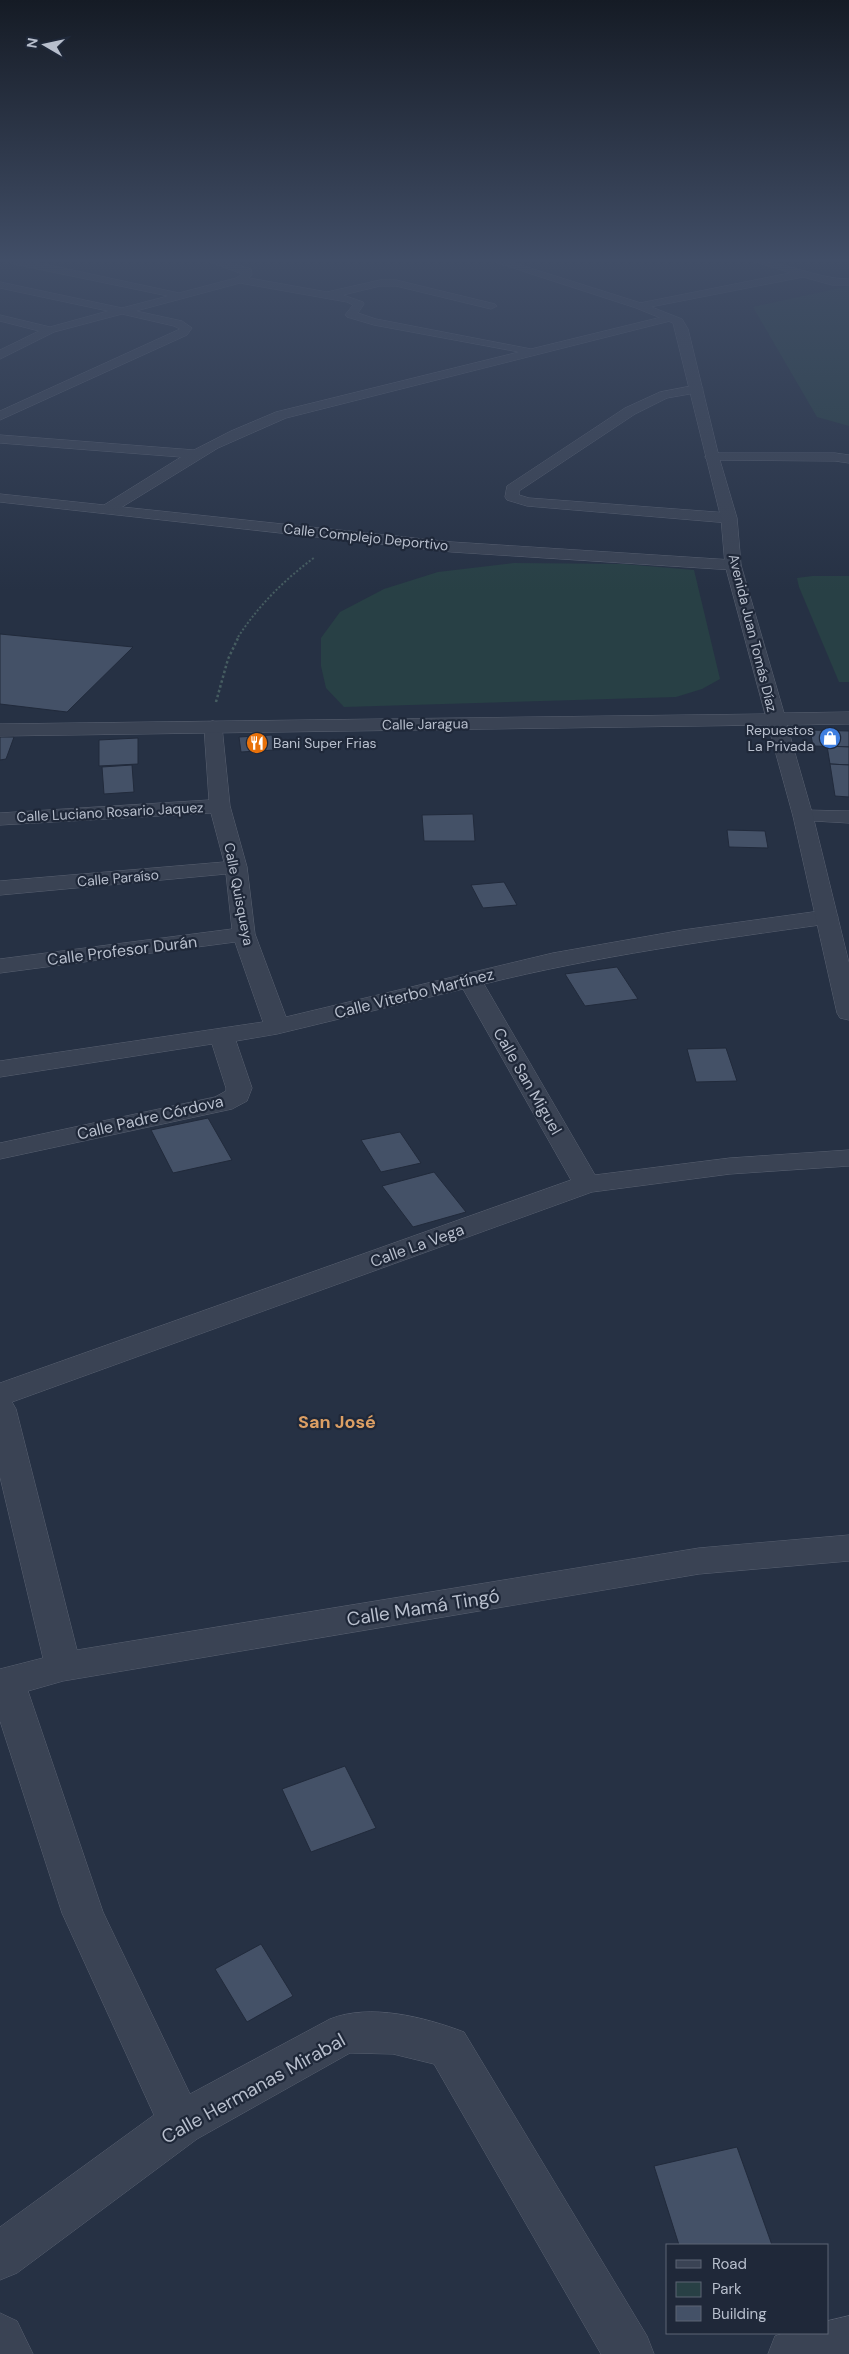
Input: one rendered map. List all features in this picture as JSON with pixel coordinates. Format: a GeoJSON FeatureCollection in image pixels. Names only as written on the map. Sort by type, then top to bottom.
{"type":"FeatureCollection","features":[{"type":"Feature","properties":{"kind":"street"},"geometry":{"type":"LineString","coordinates":[[0,416],[100,371]]}},
{"type":"Feature","properties":{"kind":"street"},"geometry":{"type":"LineString","coordinates":[[108,509],[193,454],[256,424],[281,415],[459,371]]}},
{"type":"Feature","properties":{"kind":"street","name":"Avenida Juan Tomás Díaz"},"geometry":{"type":"LineString","coordinates":[[692,371],[712,457],[729,518],[733,565],[803,816],[849,1013]]}},
{"type":"Feature","properties":{"kind":"street"},"geometry":{"type":"LineString","coordinates":[[697,389],[664,395],[630,411],[512,490],[512,497],[527,502],[729,518]]}},
{"type":"Feature","properties":{"kind":"street"},"geometry":{"type":"LineString","coordinates":[[0,438],[193,454]]}},
{"type":"Feature","properties":{"kind":"street"},"geometry":{"type":"LineString","coordinates":[[712,457],[835,457],[849,459]]}},
{"type":"Feature","properties":{"kind":"street","name":"Calle Complejo Deportivo"},"geometry":{"type":"LineString","coordinates":[[0,498],[452,547],[581,557],[733,565]]}},
{"type":"Feature","properties":{"kind":"street","name":"Calle Jaragua"},"geometry":{"type":"LineString","coordinates":[[0,730],[849,718]]}},
{"type":"Feature","properties":{"kind":"street","name":"Calle Quisqueya"},"geometry":{"type":"LineString","coordinates":[[213,727],[220,806],[236,867],[244,934],[277,1027]]}},
{"type":"Feature","properties":{"kind":"street","name":"Calle Luciano Rosario Jaquez"},"geometry":{"type":"LineString","coordinates":[[0,819],[220,806]]}},
{"type":"Feature","properties":{"kind":"street"},"geometry":{"type":"LineString","coordinates":[[803,816],[849,817]]}},
{"type":"Feature","properties":{"kind":"street","name":"Calle Paraíso"},"geometry":{"type":"LineString","coordinates":[[0,888],[236,867]]}},
{"type":"Feature","properties":{"kind":"street","name":"Calle Viterbo Martínez"},"geometry":{"type":"LineString","coordinates":[[0,1069],[277,1027],[553,960],[683,937],[827,917]]}},
{"type":"Feature","properties":{"kind":"street","name":"Calle Profesor Durán"},"geometry":{"type":"LineString","coordinates":[[0,966],[244,934]]}},
{"type":"Feature","properties":{"kind":"street","name":"Calle San Miguel"},"geometry":{"type":"LineString","coordinates":[[469,979],[587,1184]]}},
{"type":"Feature","properties":{"kind":"street","name":"Calle Padre Córdova"},"geometry":{"type":"LineString","coordinates":[[0,1151],[223,1103],[238,1095],[239,1088],[222,1035]]}},
{"type":"Feature","properties":{"kind":"street","name":"Calle La Vega"},"geometry":{"type":"LineString","coordinates":[[0,1395],[587,1184],[730,1166],[849,1158]]}},
{"type":"Feature","properties":{"kind":"street"},"geometry":{"type":"LineString","coordinates":[[0,1410],[64,1667]]}},
{"type":"Feature","properties":{"kind":"street","name":"Calle Mamá Tingó"},"geometry":{"type":"LineString","coordinates":[[3,1683],[64,1667],[699,1562],[849,1548]]}},
{"type":"Feature","properties":{"kind":"street"},"geometry":{"type":"LineString","coordinates":[[3,1683],[83,1913],[181,2123]]}},
{"type":"Feature","properties":{"kind":"street","name":"Calle Hermanas Mirabal"},"geometry":{"type":"LineString","coordinates":[[0,2256],[181,2123],[344,2033],[393,2034],[448,2046],[629,2354]]}},
{"type":"Feature","properties":{"kind":"street"},"geometry":{"type":"LineString","coordinates":[[0,2338],[8,2354]]}},
{"type":"Feature","properties":{"kind":"street"},"geometry":{"type":"LineString","coordinates":[[793,2354],[849,2341]]}},
{"type":"Feature","properties":{"kind":"path"},"geometry":{"type":"LineString","coordinates":[[213,727],[219,681],[236,638],[265,600],[302,566],[348,536]]}},
{"type":"Feature","properties":{"kind":"green space"},"geometry":{"type":"Polygon","coordinates":[[[790,371],[849,371],[849,426],[817,417],[790,371]]]}},
{"type":"Feature","properties":{"kind":"green space"},"geometry":{"type":"Polygon","coordinates":[[[514,563],[623,564],[694,570],[720,679],[702,689],[676,697],[344,707],[326,688],[321,666],[321,638],[340,612],[384,589],[438,572],[514,563]]]}},
{"type":"Feature","properties":{"kind":"green space"},"geometry":{"type":"Polygon","coordinates":[[[849,576],[849,682],[839,682],[799,587],[797,578],[849,576]]]}},
{"type":"Feature","properties":{"kind":"building"},"geometry":{"type":"Polygon","coordinates":[[[0,634],[133,647],[67,712],[0,704],[0,634]]]}},
{"type":"Feature","properties":{"kind":"building","name":"Repuestos La Privada"},"geometry":{"type":"Polygon","coordinates":[[[810,730],[849,731],[849,747],[813,746],[810,730]]]}},
{"type":"Feature","properties":{"kind":"building","name":"Bani Super Frias"},"geometry":{"type":"Polygon","coordinates":[[[272,735],[274,750],[241,752],[239,737],[272,735]]]}},
{"type":"Feature","properties":{"kind":"building"},"geometry":{"type":"Polygon","coordinates":[[[0,737],[14,737],[6,759],[0,760],[0,737]]]}},
{"type":"Feature","properties":{"kind":"building"},"geometry":{"type":"Polygon","coordinates":[[[138,738],[138,764],[99,766],[99,740],[138,738]]]}},
{"type":"Feature","properties":{"kind":"building"},"geometry":{"type":"Polygon","coordinates":[[[827,746],[849,747],[849,765],[830,764],[827,746]]]}},
{"type":"Feature","properties":{"kind":"building"},"geometry":{"type":"Polygon","coordinates":[[[830,764],[849,765],[849,797],[835,796],[830,764]]]}},
{"type":"Feature","properties":{"kind":"building"},"geometry":{"type":"Polygon","coordinates":[[[132,765],[134,792],[104,794],[102,767],[132,765]]]}},
{"type":"Feature","properties":{"kind":"building"},"geometry":{"type":"Polygon","coordinates":[[[473,814],[475,841],[424,841],[422,815],[473,814]]]}},
{"type":"Feature","properties":{"kind":"building"},"geometry":{"type":"Polygon","coordinates":[[[727,830],[765,831],[768,848],[729,847],[727,830]]]}},
{"type":"Feature","properties":{"kind":"building"},"geometry":{"type":"Polygon","coordinates":[[[504,882],[517,905],[483,908],[471,885],[504,882]]]}},
{"type":"Feature","properties":{"kind":"building"},"geometry":{"type":"Polygon","coordinates":[[[617,967],[638,999],[585,1006],[565,974],[617,967]]]}},
{"type":"Feature","properties":{"kind":"building"},"geometry":{"type":"Polygon","coordinates":[[[726,1048],[737,1081],[696,1082],[687,1049],[726,1048]]]}},
{"type":"Feature","properties":{"kind":"building"},"geometry":{"type":"Polygon","coordinates":[[[208,1118],[232,1160],[173,1173],[151,1130],[208,1118]]]}},
{"type":"Feature","properties":{"kind":"building"},"geometry":{"type":"Polygon","coordinates":[[[400,1132],[421,1163],[381,1172],[361,1140],[400,1132]]]}},
{"type":"Feature","properties":{"kind":"building"},"geometry":{"type":"Polygon","coordinates":[[[434,1172],[466,1212],[413,1227],[382,1186],[434,1172]]]}},
{"type":"Feature","properties":{"kind":"building"},"geometry":{"type":"Polygon","coordinates":[[[345,1766],[376,1828],[311,1852],[282,1789],[345,1766]]]}},
{"type":"Feature","properties":{"kind":"building"},"geometry":{"type":"Polygon","coordinates":[[[261,1944],[293,1996],[247,2022],[215,1969],[261,1944]]]}},
{"type":"Feature","properties":{"kind":"building"},"geometry":{"type":"Polygon","coordinates":[[[737,2147],[772,2244],[679,2244],[654,2166],[737,2147]]]}},
{"type":"Feature","properties":{"kind":"place","name":"Repuestos La Privada"},"geometry":{"type":"Point","coordinates":[830,738]}},
{"type":"Feature","properties":{"kind":"place","name":"Bani Super Frias"},"geometry":{"type":"Point","coordinates":[257,743]}},
{"type":"Feature","properties":{"kind":"district","name":"San José"},"geometry":{"type":"Point","coordinates":[337,1422]}}]}
